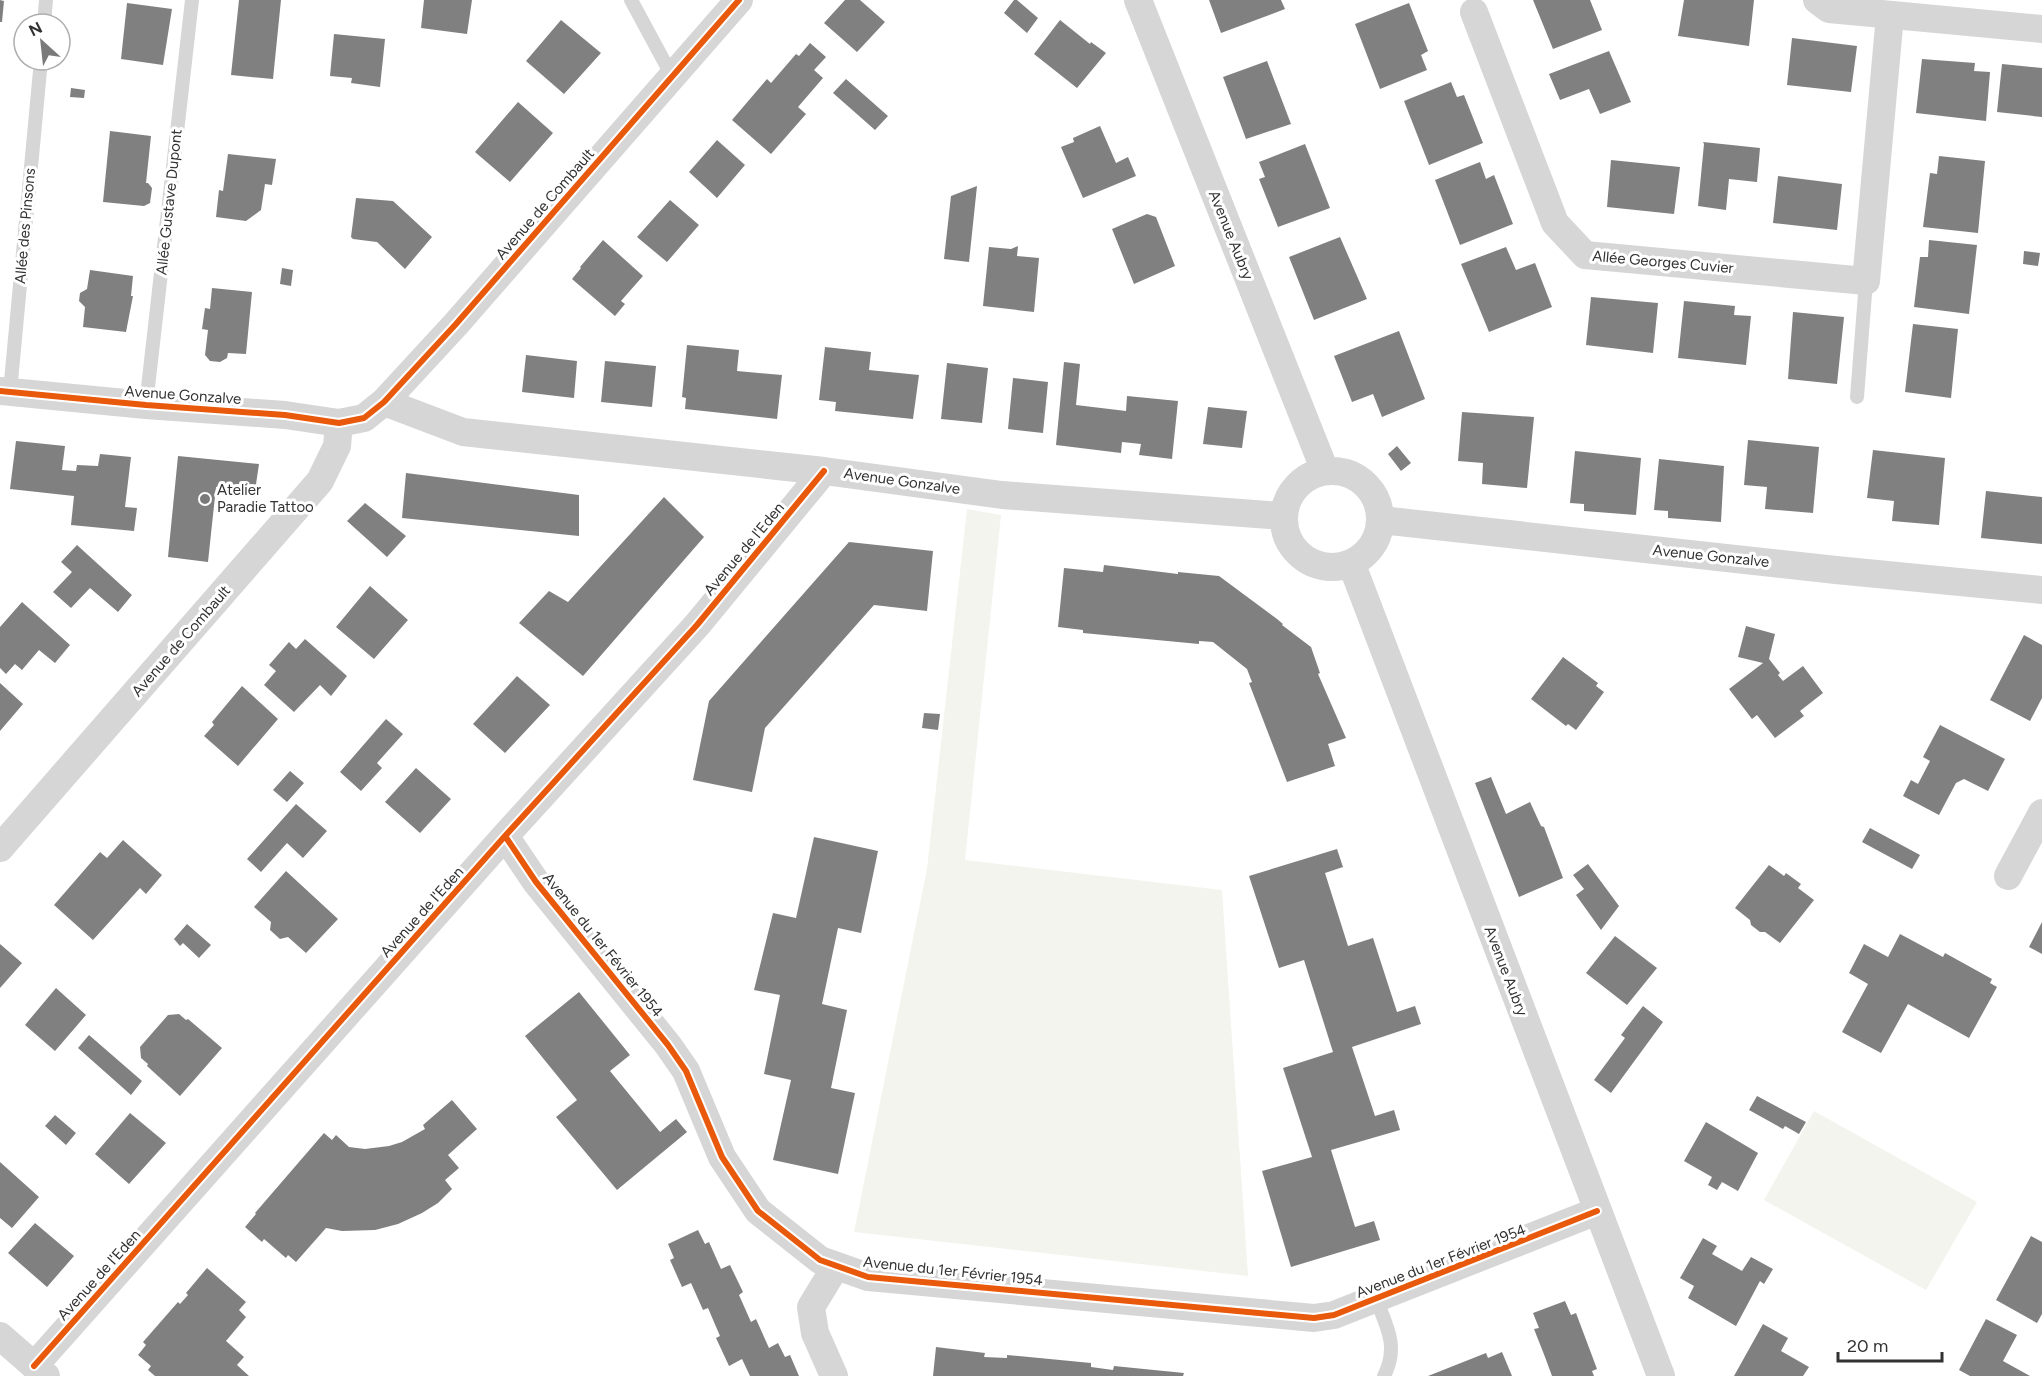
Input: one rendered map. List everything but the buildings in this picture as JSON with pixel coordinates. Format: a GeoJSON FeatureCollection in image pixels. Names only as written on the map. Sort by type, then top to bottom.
{"type":"FeatureCollection","features":[{"type":"Feature","properties":{"kind":"street","name":"Avenue de Combault"},"geometry":{"type":"LineString","coordinates":[[0,848],[320,481],[337,446],[362,414],[456,324],[738,0]]}},
{"type":"Feature","properties":{"kind":"street","name":"Avenue Aubry"},"geometry":{"type":"LineString","coordinates":[[1138,0],[1325,471]]}},
{"type":"Feature","properties":{"kind":"street"},"geometry":{"type":"LineString","coordinates":[[1817,0],[1828,9],[2042,29]]}},
{"type":"Feature","properties":{"kind":"street","name":"Allée Georges Cuvier"},"geometry":{"type":"LineString","coordinates":[[1474,12],[1555,223],[1585,255],[1866,281]]}},
{"type":"Feature","properties":{"kind":"street"},"geometry":{"type":"LineString","coordinates":[[1866,281],[1890,15]]}},
{"type":"Feature","properties":{"kind":"street","name":"Avenue Gonzalve"},"geometry":{"type":"LineString","coordinates":[[5,392],[285,415],[362,414],[463,432],[824,471],[1002,495],[1283,516]]}},
{"type":"Feature","properties":{"kind":"street","name":"Avenue de l'Eden"},"geometry":{"type":"LineString","coordinates":[[40,1371],[505,836],[697,625],[824,471]]}},
{"type":"Feature","properties":{"kind":"street"},"geometry":{"type":"LineString","coordinates":[[1325,471],[1342,471],[1358,478],[1374,494],[1378,504],[1381,520],[1377,538],[1368,552],[1352,565],[1331,568],[1303,559],[1292,547],[1285,532],[1283,516],[1286,502],[1295,488],[1310,476],[1325,471]]}},
{"type":"Feature","properties":{"kind":"street","name":"Avenue Gonzalve"},"geometry":{"type":"LineString","coordinates":[[1381,520],[1836,570],[2042,590]]}},
{"type":"Feature","properties":{"kind":"street","name":"Avenue Aubry"},"geometry":{"type":"LineString","coordinates":[[1352,565],[1661,1376]]}},
{"type":"Feature","properties":{"kind":"street"},"geometry":{"type":"LineString","coordinates":[[2008,876],[2042,813]]}},
{"type":"Feature","properties":{"kind":"street","name":"Avenue du 1er Février 1954"},"geometry":{"type":"LineString","coordinates":[[505,836],[536,882],[662,1037],[686,1071],[722,1157],[758,1211],[820,1260],[868,1277],[1314,1318],[1334,1315],[1598,1211]]}},
{"type":"Feature","properties":{"kind":"street"},"geometry":{"type":"LineString","coordinates":[[834,1376],[814,1333],[811,1307],[836,1266]]}},
{"type":"Feature","properties":{"kind":"street"},"geometry":{"type":"LineString","coordinates":[[0,1336],[40,1371]]}},
{"type":"Feature","properties":{"kind":"lane","name":"Allée Gustave Dupont"},"geometry":{"type":"LineString","coordinates":[[146,405],[192,0]]}},
{"type":"Feature","properties":{"kind":"lane"},"geometry":{"type":"LineString","coordinates":[[631,0],[672,76]]}},
{"type":"Feature","properties":{"kind":"lane","name":"Allée des Pinsons"},"geometry":{"type":"LineString","coordinates":[[5,392],[39,72]]}},
{"type":"Feature","properties":{"kind":"lane"},"geometry":{"type":"LineString","coordinates":[[1857,397],[1866,281]]}},
{"type":"Feature","properties":{"kind":"lane"},"geometry":{"type":"LineString","coordinates":[[1376,1299],[1391,1336],[1390,1365],[1384,1376]]}},
{"type":"Feature","properties":{"kind":"shaded area"},"geometry":{"type":"Polygon","coordinates":[[[967,509],[1001,515],[965,860],[1222,890],[1248,1276],[854,1232],[927,869],[967,509]]]}},
{"type":"Feature","properties":{"kind":"shaded area"},"geometry":{"type":"Polygon","coordinates":[[[1814,1111],[1977,1202],[1926,1290],[1764,1200],[1814,1111]]]}},
{"type":"Feature","properties":{"kind":"cycle path"},"geometry":{"type":"LineString","coordinates":[[0,391],[285,415],[339,423],[364,418],[384,402],[456,324],[739,0]]}},
{"type":"Feature","properties":{"kind":"cycle path"},"geometry":{"type":"LineString","coordinates":[[34,1366],[505,836],[697,625],[824,471]]}},
{"type":"Feature","properties":{"kind":"cycle path"},"geometry":{"type":"LineString","coordinates":[[505,836],[536,882],[668,1045],[686,1071],[722,1157],[758,1211],[820,1260],[868,1277],[1314,1318],[1334,1315],[1597,1211]]}},
{"type":"Feature","properties":{"kind":"place","name":"Atelier Paradie Tattoo"},"geometry":{"type":"Point","coordinates":[205,499]}}]}
